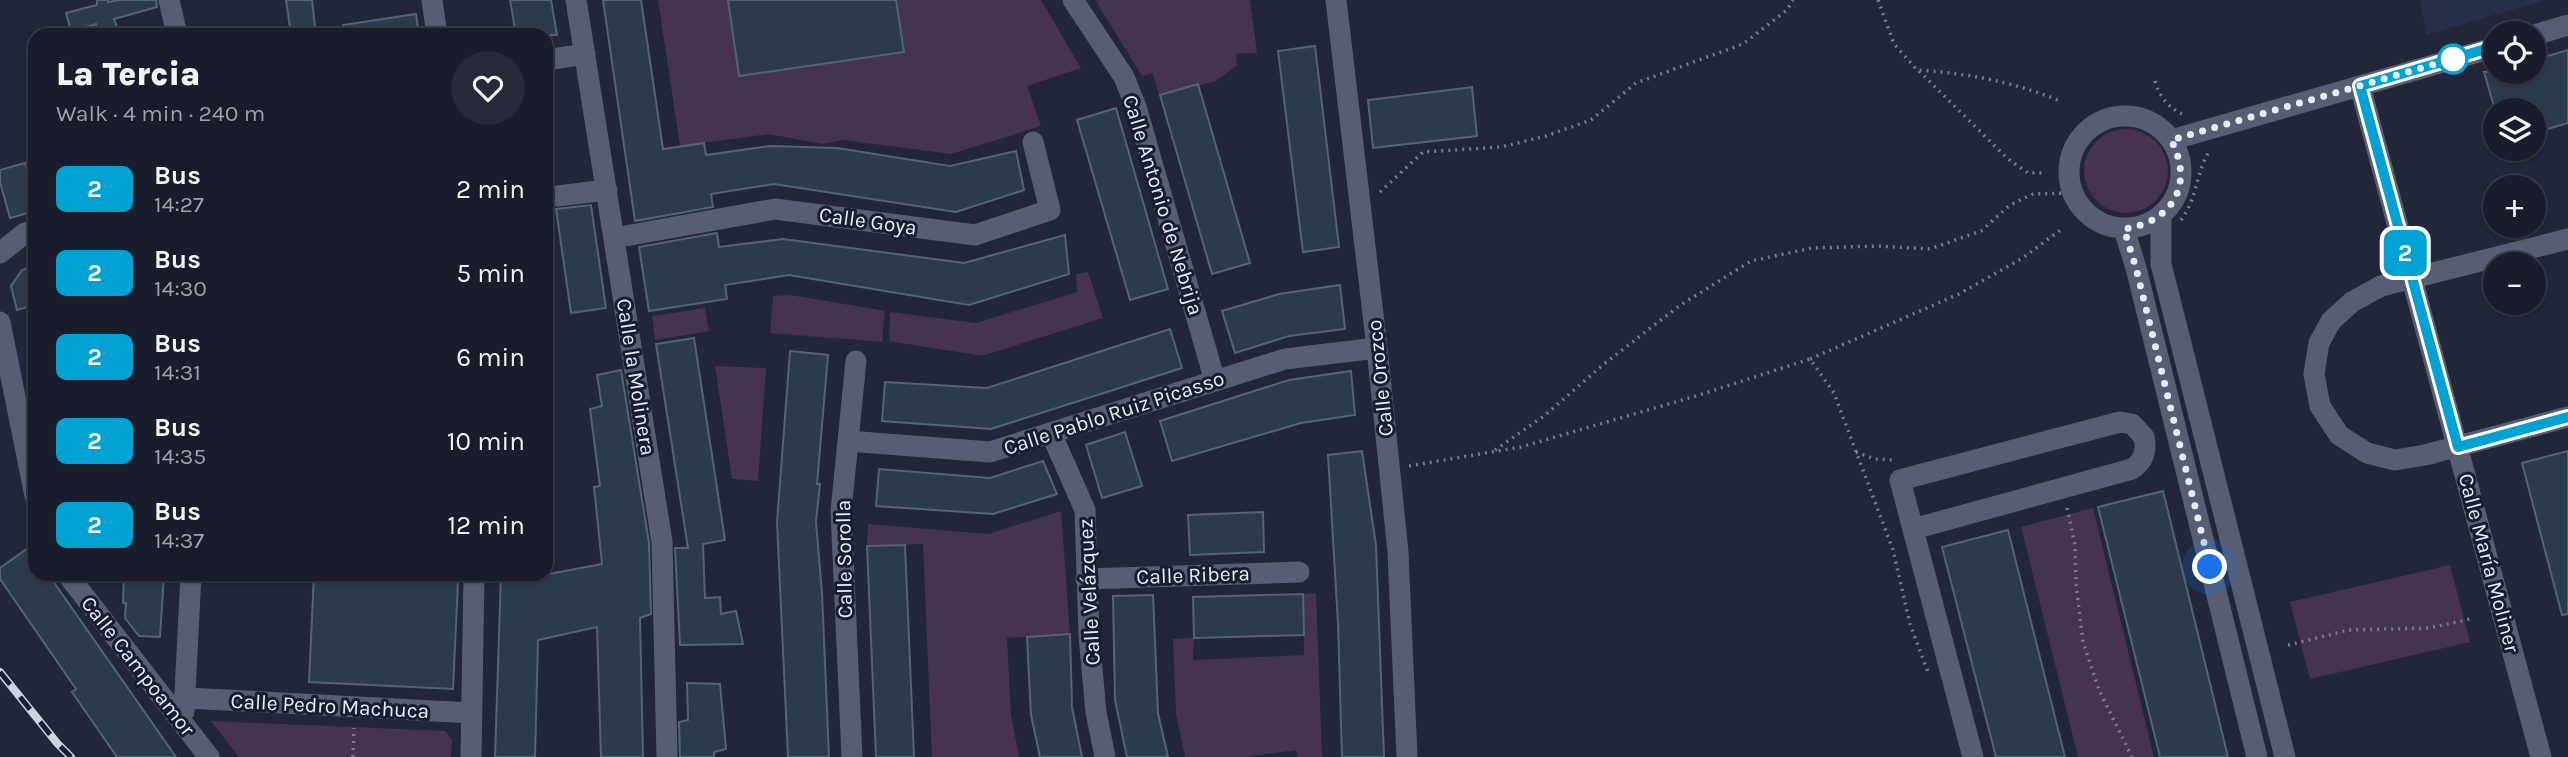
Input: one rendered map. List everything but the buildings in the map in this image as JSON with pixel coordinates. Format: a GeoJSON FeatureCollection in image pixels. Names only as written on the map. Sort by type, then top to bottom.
{"type":"FeatureCollection","features":[{"type":"Feature","properties":{"kind":"street"},"geometry":{"type":"LineString","coordinates":[[169,0],[175,28]]}},
{"type":"Feature","properties":{"kind":"street"},"geometry":{"type":"LineString","coordinates":[[432,0],[437,28]]}},
{"type":"Feature","properties":{"kind":"street","name":"Calle la Molinera"},"geometry":{"type":"LineString","coordinates":[[576,0],[662,542],[667,757]]}},
{"type":"Feature","properties":{"kind":"street","name":"Calle Antonio de Nebrija"},"geometry":{"type":"LineString","coordinates":[[1073,0],[1124,77],[1132,97],[1215,381]]}},
{"type":"Feature","properties":{"kind":"street","name":"Calle Orozco"},"geometry":{"type":"LineString","coordinates":[[1336,0],[1398,552],[1407,757]]}},
{"type":"Feature","properties":{"kind":"street"},"geometry":{"type":"LineString","coordinates":[[2546,31],[2568,25]]}},
{"type":"Feature","properties":{"kind":"street"},"geometry":{"type":"LineString","coordinates":[[2171,140],[2483,51]]}},
{"type":"Feature","properties":{"kind":"street"},"geometry":{"type":"LineString","coordinates":[[553,59],[585,54]]}},
{"type":"Feature","properties":{"kind":"street","name":"Calle María Moliner"},"geometry":{"type":"LineString","coordinates":[[2360,86],[2541,757]]}},
{"type":"Feature","properties":{"kind":"street"},"geometry":{"type":"LineString","coordinates":[[2170,220],[2124,229],[2108,227],[2092,219],[2080,208],[2068,177],[2069,160],[2075,145],[2086,131],[2099,122],[2114,117],[2130,116],[2146,120],[2160,128],[2171,140],[2179,159],[2181,180],[2161,264],[2285,757]]}},
{"type":"Feature","properties":{"kind":"street","name":"Calle Goya"},"geometry":{"type":"LineString","coordinates":[[614,237],[775,209],[975,235],[1050,210],[1033,142]]}},
{"type":"Feature","properties":{"kind":"street"},"geometry":{"type":"LineString","coordinates":[[557,196],[607,190]]}},
{"type":"Feature","properties":{"kind":"street"},"geometry":{"type":"LineString","coordinates":[[2124,229],[2257,757]]}},
{"type":"Feature","properties":{"kind":"street"},"geometry":{"type":"LineString","coordinates":[[0,253],[28,232]]}},
{"type":"Feature","properties":{"kind":"street"},"geometry":{"type":"LineString","coordinates":[[2568,239],[2381,286],[2351,302],[2331,321],[2319,343],[2314,374],[2320,405],[2339,435],[2367,453],[2395,460],[2458,447],[2568,417]]}},
{"type":"Feature","properties":{"kind":"street"},"geometry":{"type":"LineString","coordinates":[[0,322],[28,461]]}},
{"type":"Feature","properties":{"kind":"street","name":"Calle Pablo Ruiz Picasso"},"geometry":{"type":"LineString","coordinates":[[848,442],[990,452],[1285,359],[1377,348]]}},
{"type":"Feature","properties":{"kind":"street","name":"Calle Sorolla"},"geometry":{"type":"LineString","coordinates":[[852,757],[841,512],[856,361]]}},
{"type":"Feature","properties":{"kind":"street"},"geometry":{"type":"LineString","coordinates":[[1913,529],[2132,469],[2145,453],[2144,437],[2132,424],[2120,422],[1900,480],[1973,757]]}},
{"type":"Feature","properties":{"kind":"street","name":"Calle Velázquez"},"geometry":{"type":"LineString","coordinates":[[1051,433],[1085,510],[1086,579],[1096,712],[1105,757]]}},
{"type":"Feature","properties":{"kind":"street","name":"Calle Ribera"},"geometry":{"type":"LineString","coordinates":[[1086,579],[1299,572]]}},
{"type":"Feature","properties":{"kind":"street","name":"Calle Campoamor"},"geometry":{"type":"LineString","coordinates":[[72,581],[209,757]]}},
{"type":"Feature","properties":{"kind":"street"},"geometry":{"type":"LineString","coordinates":[[182,724],[187,698],[191,581]]}},
{"type":"Feature","properties":{"kind":"street"},"geometry":{"type":"LineString","coordinates":[[471,757],[474,581]]}},
{"type":"Feature","properties":{"kind":"street","name":"Calle Pedro Machuca"},"geometry":{"type":"LineString","coordinates":[[187,698],[472,713]]}},
{"type":"Feature","properties":{"kind":"path"},"geometry":{"type":"LineString","coordinates":[[1375,197],[1423,152],[1501,147],[1546,136],[1591,120],[1636,83],[1743,44],[1787,10],[1793,0]]}},
{"type":"Feature","properties":{"kind":"path"},"geometry":{"type":"LineString","coordinates":[[1878,0],[1894,44],[1917,69],[2008,159],[2028,173],[2042,173]]}},
{"type":"Feature","properties":{"kind":"path"},"geometry":{"type":"LineString","coordinates":[[1917,69],[1945,71],[2023,85],[2060,101]]}},
{"type":"Feature","properties":{"kind":"path"},"geometry":{"type":"LineString","coordinates":[[2155,81],[2163,100],[2186,116]]}},
{"type":"Feature","properties":{"kind":"path"},"geometry":{"type":"LineString","coordinates":[[2170,220],[2195,198],[2200,169],[2212,147]]}},
{"type":"Feature","properties":{"kind":"path"},"geometry":{"type":"LineString","coordinates":[[1494,452],[1544,416],[1604,364],[1679,306],[1751,261],[1812,248],[1878,246],[1930,249],[1981,231],[2010,205],[2033,194],[2072,193]]}},
{"type":"Feature","properties":{"kind":"path"},"geometry":{"type":"LineString","coordinates":[[1390,469],[1521,447],[1696,397],[1810,359],[1959,294],[2021,259],[2062,229]]}},
{"type":"Feature","properties":{"kind":"path"},"geometry":{"type":"LineString","coordinates":[[1810,359],[1834,393],[1893,550],[1909,624],[1926,670],[1935,680]]}},
{"type":"Feature","properties":{"kind":"path"},"geometry":{"type":"LineString","coordinates":[[1856,452],[1875,460],[1893,460]]}},
{"type":"Feature","properties":{"kind":"path"},"geometry":{"type":"LineString","coordinates":[[2067,506],[2075,545],[2076,584],[2084,642],[2098,690],[2132,757]]}},
{"type":"Feature","properties":{"kind":"path"},"geometry":{"type":"LineString","coordinates":[[2288,645],[2349,630],[2429,628],[2470,620]]}},
{"type":"Feature","properties":{"kind":"path"},"geometry":{"type":"LineString","coordinates":[[353,757],[355,725]]}},
{"type":"Feature","properties":{"kind":"shaded area"},"geometry":{"type":"Polygon","coordinates":[[[658,0],[728,0],[740,76],[904,52],[896,0],[1041,0],[1081,68],[1027,86],[1041,126],[951,154],[843,140],[822,144],[769,134],[680,146],[658,0]]]}},
{"type":"Feature","properties":{"kind":"shaded area"},"geometry":{"type":"Polygon","coordinates":[[[1095,0],[1250,0],[1257,53],[1236,54],[1237,65],[1216,81],[1159,95],[1153,73],[1142,76],[1095,0]]]}},
{"type":"Feature","properties":{"kind":"shaded area"},"geometry":{"type":"Polygon","coordinates":[[[2420,0],[2545,0],[2426,35],[2420,0]]]}},
{"type":"Feature","properties":{"kind":"shaded area"},"geometry":{"type":"Polygon","coordinates":[[[2126,129],[2142,132],[2156,141],[2165,155],[2168,171],[2165,187],[2156,201],[2142,210],[2126,213],[2110,210],[2096,201],[2087,187],[2084,171],[2087,155],[2096,141],[2110,132],[2126,129]]]}},
{"type":"Feature","properties":{"kind":"shaded area"},"geometry":{"type":"Polygon","coordinates":[[[1088,272],[1103,318],[982,356],[889,341],[890,312],[976,323],[1077,292],[1076,274],[1088,272]]]}},
{"type":"Feature","properties":{"kind":"shaded area"},"geometry":{"type":"Polygon","coordinates":[[[790,295],[885,311],[882,342],[770,333],[773,296],[790,295]]]}},
{"type":"Feature","properties":{"kind":"shaded area"},"geometry":{"type":"Polygon","coordinates":[[[705,308],[709,331],[655,340],[652,316],[705,308]]]}},
{"type":"Feature","properties":{"kind":"shaded area"},"geometry":{"type":"Polygon","coordinates":[[[715,366],[766,368],[758,481],[732,479],[715,366]]]}},
{"type":"Feature","properties":{"kind":"shaded area"},"geometry":{"type":"Polygon","coordinates":[[[2093,508],[2154,757],[2078,757],[2021,527],[2093,508]]]}},
{"type":"Feature","properties":{"kind":"shaded area"},"geometry":{"type":"Polygon","coordinates":[[[1061,511],[1070,634],[1007,638],[1011,715],[1019,757],[932,757],[923,544],[867,546],[868,524],[988,534],[1061,511]]]}},
{"type":"Feature","properties":{"kind":"shaded area"},"geometry":{"type":"Polygon","coordinates":[[[2450,565],[2470,642],[2310,679],[2290,602],[2450,565]]]}},
{"type":"Feature","properties":{"kind":"shaded area"},"geometry":{"type":"Polygon","coordinates":[[[1316,593],[1322,757],[1298,757],[1296,750],[1246,757],[1185,757],[1176,714],[1173,639],[1194,638],[1193,660],[1304,655],[1303,594],[1316,593]]]}},
{"type":"Feature","properties":{"kind":"shaded area"},"geometry":{"type":"Polygon","coordinates":[[[211,721],[445,731],[452,739],[451,757],[239,757],[211,721]]]}},
{"type":"Feature","properties":{"kind":"railway"},"geometry":{"type":"LineString","coordinates":[[0,672],[71,757]]}},
{"type":"Feature","properties":{"kind":"bus line","name":"2"},"geometry":{"type":"LineString","coordinates":[[2483,50],[2360,86],[2458,447],[2568,417]]}},
{"type":"Feature","properties":{"kind":"route"},"geometry":{"type":"LineString","coordinates":[[2210,567],[2124,229],[2144,226],[2171,206],[2181,180],[2178,152],[2171,140],[2453,59]]}}]}
